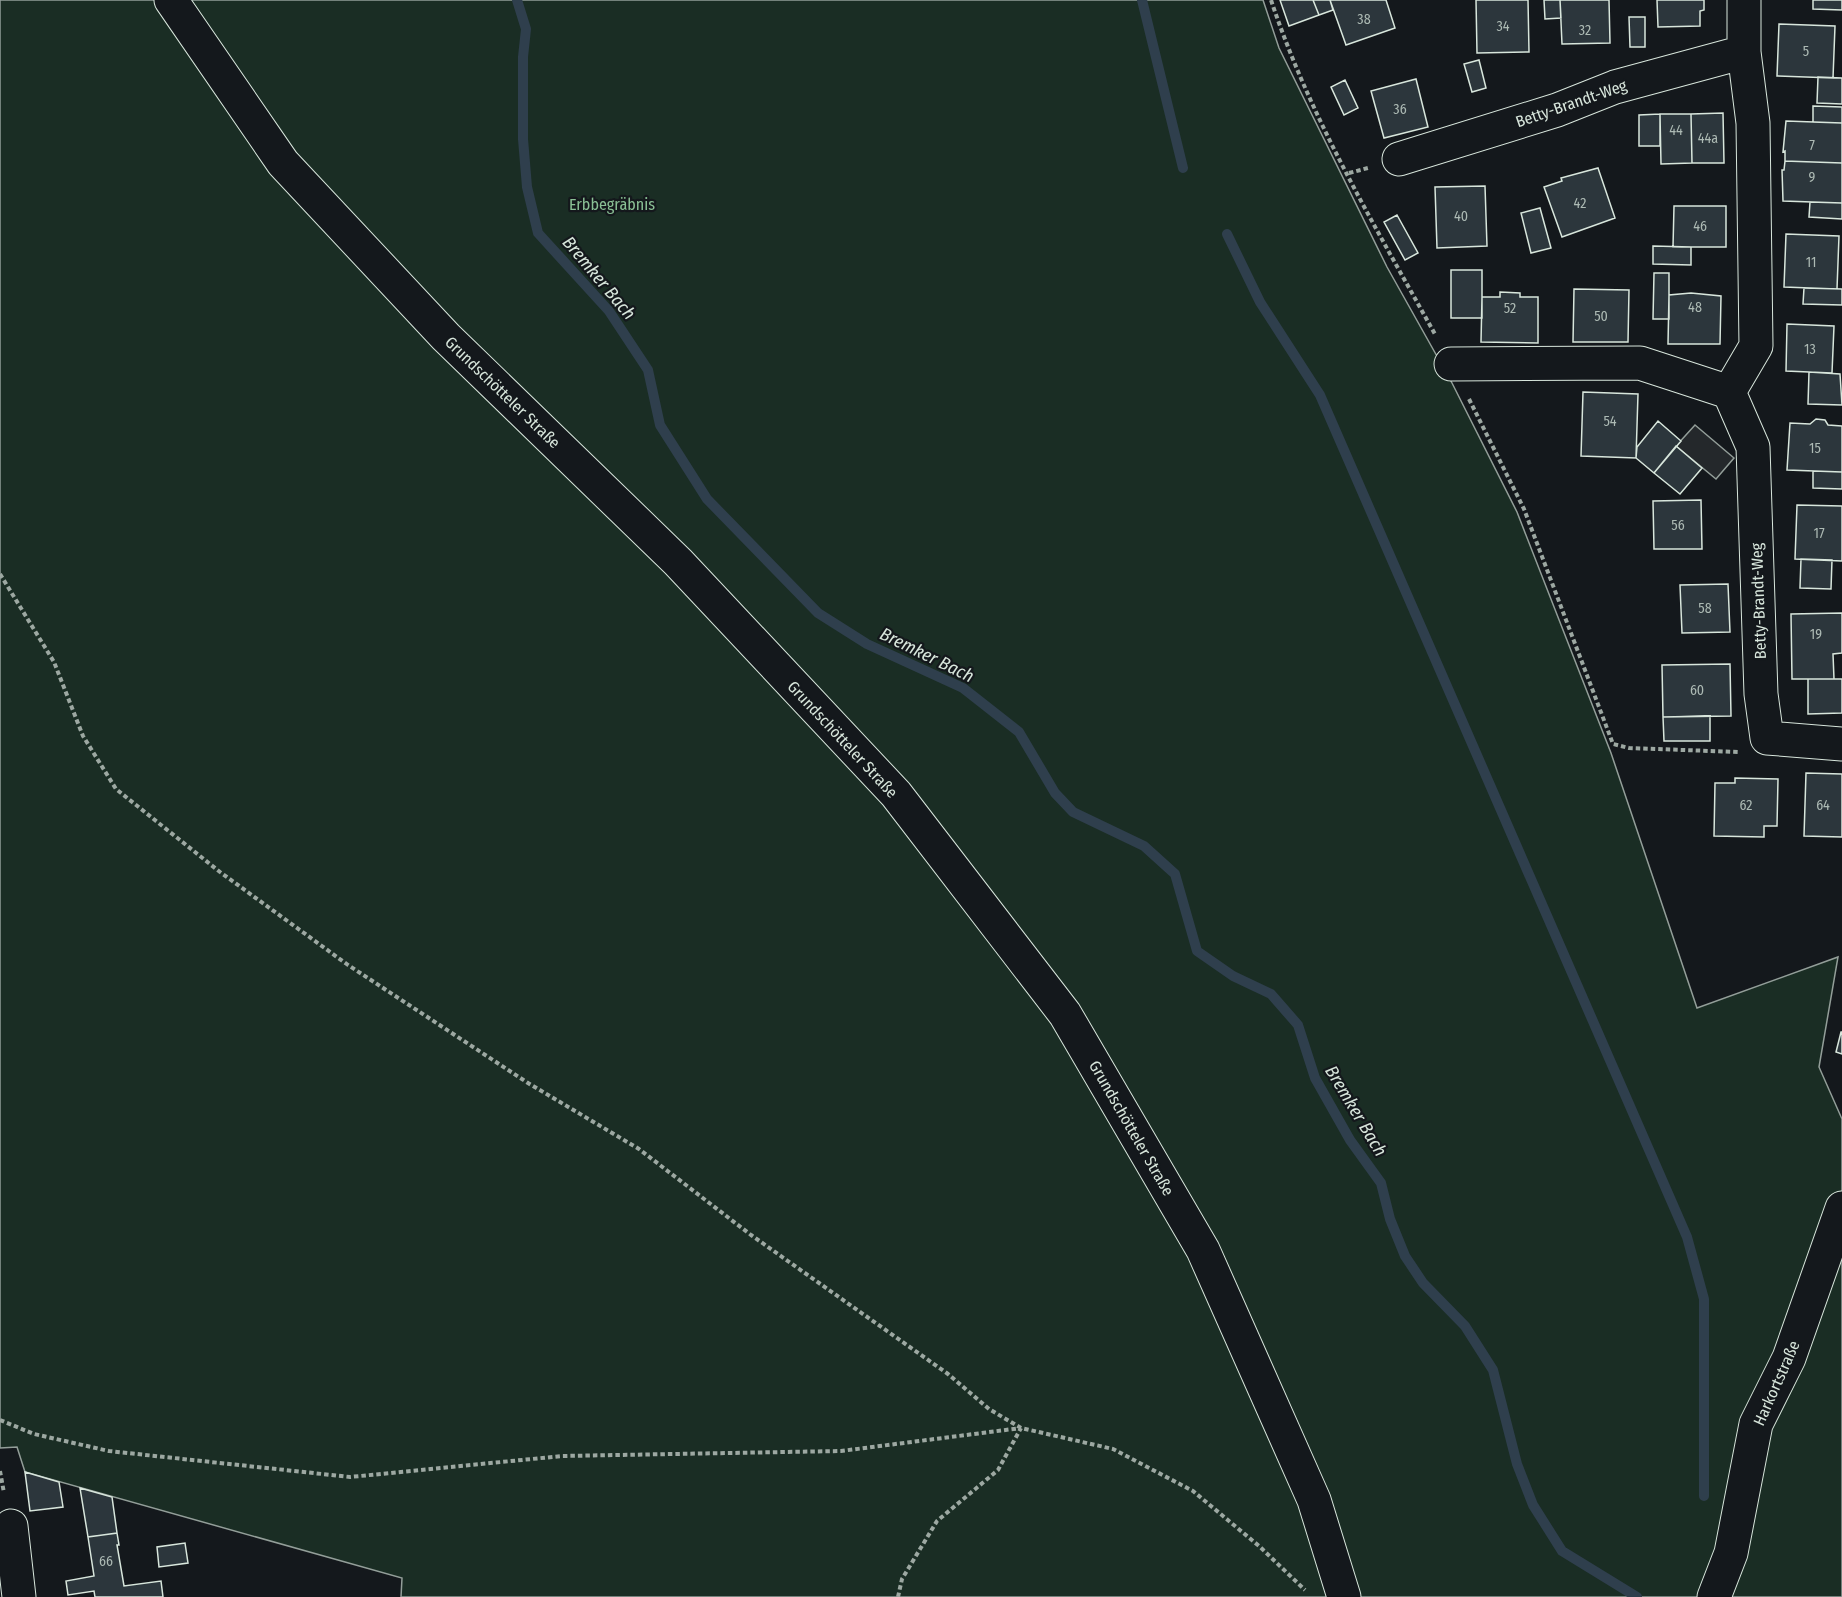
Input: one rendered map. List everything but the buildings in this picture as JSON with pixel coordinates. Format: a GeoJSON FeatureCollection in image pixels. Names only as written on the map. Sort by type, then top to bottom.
{"type":"FeatureCollection","features":[{"type":"Feature","properties":{"kind":"main road","name":"Grundschötteler Straße"},"geometry":{"type":"LineString","coordinates":[[171,0],[283,163],[446,337],[678,562],[896,794],[1065,1014],[1203,1250],[1314,1500],[1344,1597]]}},
{"type":"Feature","properties":{"kind":"main road"},"geometry":{"type":"LineString","coordinates":[[1451,364],[1640,363],[1729,392],[1755,346],[1753,123],[1744,52],[1744,0]]}},
{"type":"Feature","properties":{"kind":"main road","name":"Betty-Brandt-Weg"},"geometry":{"type":"LineString","coordinates":[[1399,159],[1557,110],[1615,87],[1744,52]]}},
{"type":"Feature","properties":{"kind":"main road","name":"Betty-Brandt-Weg"},"geometry":{"type":"LineString","coordinates":[[1729,392],[1753,447],[1761,694],[1767,738]]}},
{"type":"Feature","properties":{"kind":"main road"},"geometry":{"type":"LineString","coordinates":[[1767,738],[1842,744]]}},
{"type":"Feature","properties":{"kind":"main road","name":"Harkortstraße"},"geometry":{"type":"LineString","coordinates":[[1714,1597],[1731,1553],[1756,1424],[1789,1358],[1842,1208]]}},
{"type":"Feature","properties":{"kind":"main road"},"geometry":{"type":"LineString","coordinates":[[10,1526],[19,1597]]}},
{"type":"Feature","properties":{"kind":"path"},"geometry":{"type":"LineString","coordinates":[[0,574],[54,662],[83,736],[116,789],[220,872],[348,965],[528,1083],[639,1149],[751,1235],[948,1374],[989,1410],[1021,1428],[1113,1449],[1192,1491],[1259,1545],[1312,1597]]}},
{"type":"Feature","properties":{"kind":"path"},"geometry":{"type":"LineString","coordinates":[[1613,744],[1629,748],[1749,752],[1767,738]]}},
{"type":"Feature","properties":{"kind":"path"},"geometry":{"type":"LineString","coordinates":[[0,1420],[34,1434],[110,1451],[350,1477],[562,1456],[841,1451],[1021,1428]]}},
{"type":"Feature","properties":{"kind":"path"},"geometry":{"type":"LineString","coordinates":[[898,1597],[902,1579],[937,1521],[998,1470],[1021,1428]]}},
{"type":"Feature","properties":{"kind":"green space","name":"Erbbegräbnis"},"geometry":{"type":"Polygon","coordinates":[[[0,0],[1263,0],[1279,48],[1387,267],[1452,383],[1517,512],[1611,753],[1697,1008],[1838,957],[1819,1067],[1842,1119],[1842,1597],[401,1597],[402,1578],[25,1472],[17,1447],[0,1448],[0,0]]]}},
{"type":"Feature","properties":{"kind":"shaded area"},"geometry":{"type":"Polygon","coordinates":[[[1695,425],[1734,458],[1716,479],[1676,446],[1695,425]]]}},
{"type":"Feature","properties":{"kind":"waterway","name":"Bremker Bach"},"geometry":{"type":"LineString","coordinates":[[517,0],[526,29],[523,57],[523,139],[527,187],[538,233],[609,311],[648,370],[660,425],[707,499],[818,613],[867,644],[963,688],[1019,732],[1055,793],[1073,812],[1144,846],[1175,874],[1197,951],[1233,976],[1271,994],[1298,1025],[1315,1078],[1350,1140],[1381,1183],[1390,1219],[1405,1256],[1423,1283],[1465,1326],[1493,1370],[1517,1464],[1533,1505],[1562,1551],[1637,1597]]}},
{"type":"Feature","properties":{"kind":"waterway"},"geometry":{"type":"LineString","coordinates":[[1142,0],[1183,168]]}},
{"type":"Feature","properties":{"kind":"waterway"},"geometry":{"type":"LineString","coordinates":[[1227,234],[1260,302],[1320,395],[1687,1237],[1704,1299],[1704,1496]]}}]}
